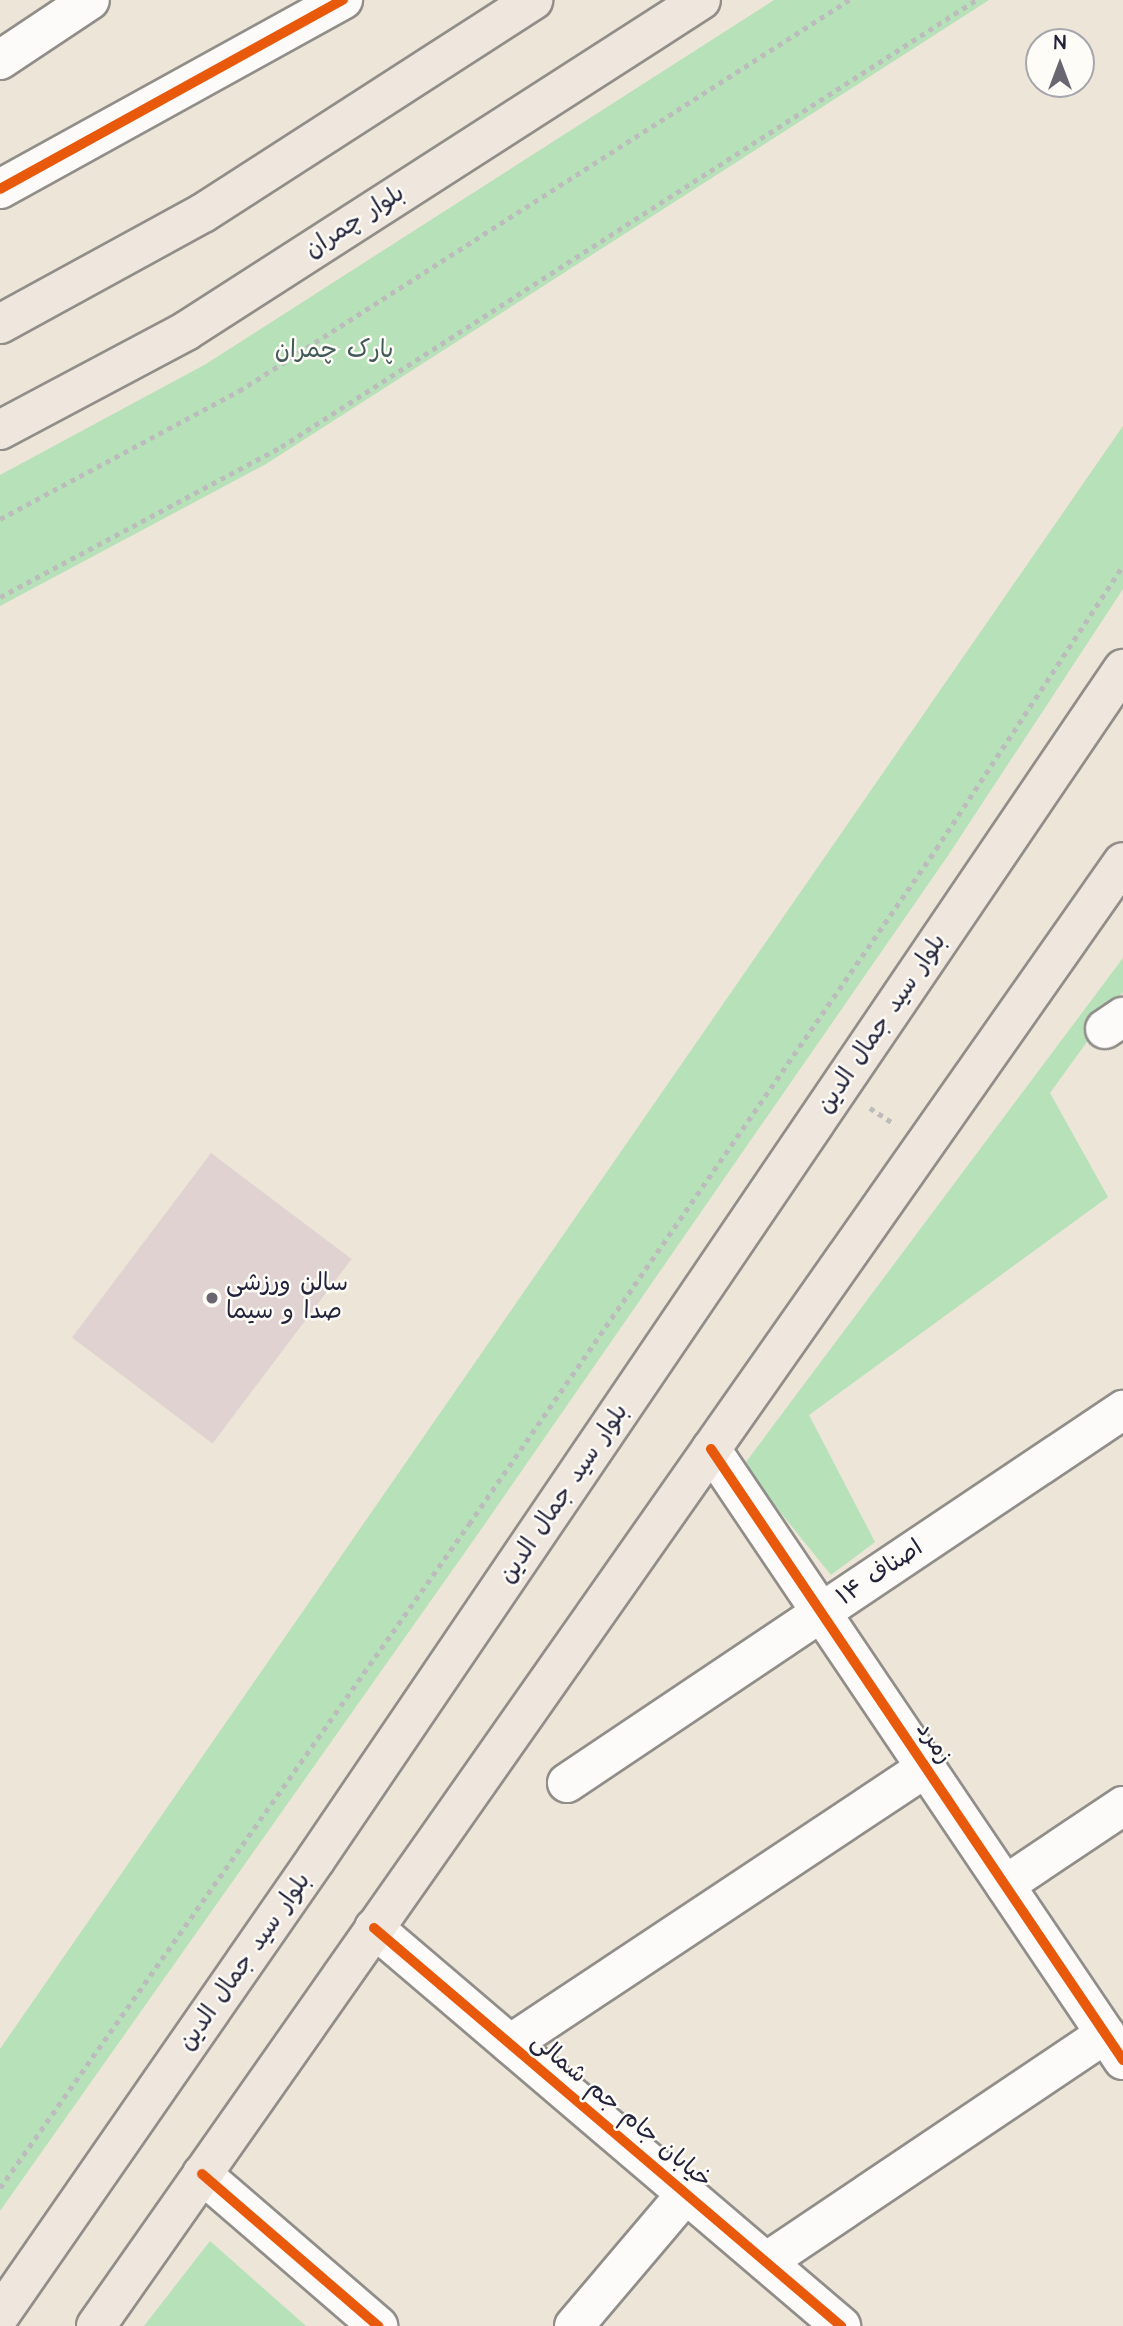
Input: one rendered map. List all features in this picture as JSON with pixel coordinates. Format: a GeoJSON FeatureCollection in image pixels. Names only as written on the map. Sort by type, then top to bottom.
{"type":"FeatureCollection","features":[{"type":"Feature","properties":{"kind":"main road"},"geometry":{"type":"LineString","coordinates":[[0,324],[203,213],[533,0]]}},
{"type":"Feature","properties":{"kind":"main road","name":"بلوار چمران"},"geometry":{"type":"LineString","coordinates":[[0,430],[186,331],[701,0]]}},
{"type":"Feature","properties":{"kind":"main road","name":"بلوار سید جمال الدین"},"geometry":{"type":"LineString","coordinates":[[0,2315],[316,1859],[1123,669]]}},
{"type":"Feature","properties":{"kind":"main road"},"geometry":{"type":"LineString","coordinates":[[96,2326],[1123,862]]}},
{"type":"Feature","properties":{"kind":"street"},"geometry":{"type":"LineString","coordinates":[[0,60],[90,0]]}},
{"type":"Feature","properties":{"kind":"street"},"geometry":{"type":"LineString","coordinates":[[0,189],[343,0]]}},
{"type":"Feature","properties":{"kind":"street","name":"اصناف ۱۴"},"geometry":{"type":"LineString","coordinates":[[567,1783],[1123,1410]]}},
{"type":"Feature","properties":{"kind":"street","name":"زمرد"},"geometry":{"type":"LineString","coordinates":[[711,1449],[1114,2047]]}},
{"type":"Feature","properties":{"kind":"street"},"geometry":{"type":"LineString","coordinates":[[510,2044],[926,1768]]}},
{"type":"Feature","properties":{"kind":"street"},"geometry":{"type":"LineString","coordinates":[[1005,1885],[1123,1806]]}},
{"type":"Feature","properties":{"kind":"street","name":"خیابان جام جم شمالی"},"geometry":{"type":"LineString","coordinates":[[374,1928],[841,2326]]}},
{"type":"Feature","properties":{"kind":"street"},"geometry":{"type":"LineString","coordinates":[[766,2262],[1114,2047]]}},
{"type":"Feature","properties":{"kind":"street"},"geometry":{"type":"LineString","coordinates":[[202,2174],[379,2326]]}},
{"type":"Feature","properties":{"kind":"street"},"geometry":{"type":"LineString","coordinates":[[574,2326],[686,2194]]}},
{"type":"Feature","properties":{"kind":"path"},"geometry":{"type":"LineString","coordinates":[[0,519],[239,391],[849,0]]}},
{"type":"Feature","properties":{"kind":"path"},"geometry":{"type":"LineString","coordinates":[[0,597],[281,447],[976,0]]}},
{"type":"Feature","properties":{"kind":"path"},"geometry":{"type":"LineString","coordinates":[[0,2188],[469,1524],[936,849],[1123,565]]}},
{"type":"Feature","properties":{"kind":"path"},"geometry":{"type":"LineString","coordinates":[[839,1088],[926,1143]]}},
{"type":"Feature","properties":{"kind":"green space","name":"پارک چمران"},"geometry":{"type":"Polygon","coordinates":[[[774,0],[989,0],[266,464],[0,606],[0,475],[206,364],[774,0]]]}},
{"type":"Feature","properties":{"kind":"green space"},"geometry":{"type":"Polygon","coordinates":[[[1123,426],[1123,589],[947,857],[480,1531],[0,2211],[0,2049],[1123,426]]]}},
{"type":"Feature","properties":{"kind":"green space"},"geometry":{"type":"Polygon","coordinates":[[[1123,958],[1123,992],[1050,1093],[1108,1197],[809,1415],[875,1542],[831,1575],[743,1466],[1123,958]]]}},
{"type":"Feature","properties":{"kind":"green space"},"geometry":{"type":"Polygon","coordinates":[[[210,2241],[306,2326],[144,2326],[210,2241]]]}},
{"type":"Feature","properties":{"kind":"building","name":"سالن ورزشی صدا و سیما"},"geometry":{"type":"Polygon","coordinates":[[[211,1153],[352,1259],[213,1443],[72,1337],[211,1153]]]}},
{"type":"Feature","properties":{"kind":"cycle path"},"geometry":{"type":"LineString","coordinates":[[0,189],[343,0]]}},
{"type":"Feature","properties":{"kind":"cycle path"},"geometry":{"type":"LineString","coordinates":[[711,1449],[1123,2060]]}},
{"type":"Feature","properties":{"kind":"cycle path"},"geometry":{"type":"LineString","coordinates":[[374,1928],[841,2326]]}},
{"type":"Feature","properties":{"kind":"cycle path"},"geometry":{"type":"LineString","coordinates":[[202,2174],[378,2326]]}},
{"type":"Feature","properties":{"kind":"place","name":"سالن ورزشی صدا و سیما"},"geometry":{"type":"Point","coordinates":[212,1298]}}]}
